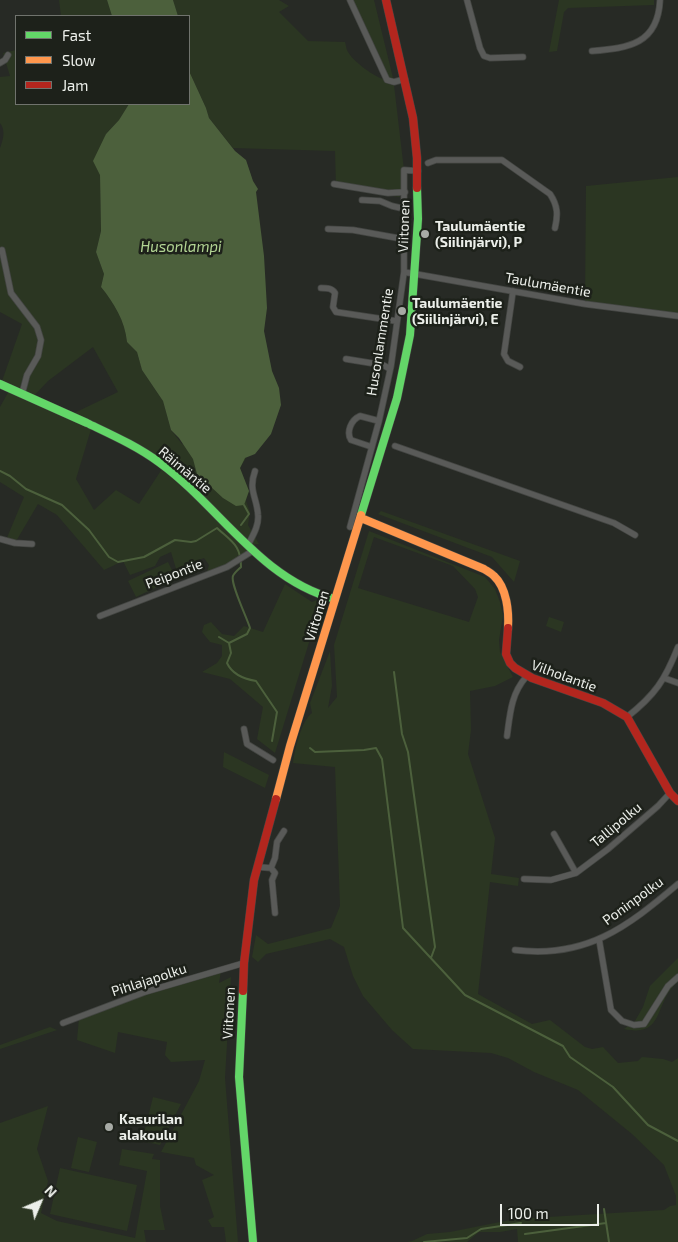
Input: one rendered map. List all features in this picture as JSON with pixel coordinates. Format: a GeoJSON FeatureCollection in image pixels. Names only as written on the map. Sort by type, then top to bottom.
{"type":"FeatureCollection","features":[{"type":"Feature","properties":{"kind":"main road","name":"Viitonen"},"geometry":{"type":"LineString","coordinates":[[253,1242],[239,1077],[244,964],[254,880],[290,746],[397,398],[410,335],[418,219],[418,171],[405,79],[386,0]]}},
{"type":"Feature","properties":{"kind":"main road","name":"Räimäntie"},"geometry":{"type":"LineString","coordinates":[[0,384],[126,441],[160,463],[195,493],[288,580],[304,590],[335,599]]}},
{"type":"Feature","properties":{"kind":"main road","name":"Vilholantie"},"geometry":{"type":"LineString","coordinates":[[361,518],[484,569],[496,578],[508,607],[505,653],[508,661],[526,677],[595,700],[619,711],[627,717]]}},
{"type":"Feature","properties":{"kind":"main road"},"geometry":{"type":"LineString","coordinates":[[627,717],[670,793],[678,801]]}},
{"type":"Feature","properties":{"kind":"street"},"geometry":{"type":"LineString","coordinates":[[350,0],[387,80],[394,82],[405,79]]}},
{"type":"Feature","properties":{"kind":"street"},"geometry":{"type":"LineString","coordinates":[[467,0],[480,48],[484,56],[490,58],[523,56]]}},
{"type":"Feature","properties":{"kind":"street"},"geometry":{"type":"LineString","coordinates":[[592,52],[620,49],[638,43],[655,24],[659,14],[660,0]]}},
{"type":"Feature","properties":{"kind":"street"},"geometry":{"type":"LineString","coordinates":[[0,63],[8,55]]}},
{"type":"Feature","properties":{"kind":"street"},"geometry":{"type":"LineString","coordinates":[[428,163],[436,160],[492,160],[506,162],[550,194],[555,201],[558,215],[555,228]]}},
{"type":"Feature","properties":{"kind":"street","name":"Husonlammentie"},"geometry":{"type":"LineString","coordinates":[[350,527],[379,421],[390,369],[404,272],[404,170],[418,171]]}},
{"type":"Feature","properties":{"kind":"street"},"geometry":{"type":"LineString","coordinates":[[334,184],[388,193],[405,192]]}},
{"type":"Feature","properties":{"kind":"street"},"geometry":{"type":"LineString","coordinates":[[362,200],[380,201],[405,209]]}},
{"type":"Feature","properties":{"kind":"street"},"geometry":{"type":"LineString","coordinates":[[328,229],[352,230],[404,239]]}},
{"type":"Feature","properties":{"kind":"street"},"geometry":{"type":"LineString","coordinates":[[2,250],[11,293],[37,327],[41,340],[38,356],[27,374],[22,394]]}},
{"type":"Feature","properties":{"kind":"street","name":"Taulumäentie"},"geometry":{"type":"LineString","coordinates":[[404,272],[585,304],[678,316]]}},
{"type":"Feature","properties":{"kind":"street"},"geometry":{"type":"LineString","coordinates":[[321,288],[331,289],[336,293],[333,307],[336,312],[396,322]]}},
{"type":"Feature","properties":{"kind":"street"},"geometry":{"type":"LineString","coordinates":[[513,291],[504,354],[508,362],[520,367]]}},
{"type":"Feature","properties":{"kind":"street"},"geometry":{"type":"LineString","coordinates":[[346,359],[383,365],[390,369]]}},
{"type":"Feature","properties":{"kind":"street"},"geometry":{"type":"LineString","coordinates":[[372,447],[351,440],[349,433],[352,423],[360,416],[379,421]]}},
{"type":"Feature","properties":{"kind":"street"},"geometry":{"type":"LineString","coordinates":[[395,446],[614,523],[635,535]]}},
{"type":"Feature","properties":{"kind":"street"},"geometry":{"type":"LineString","coordinates":[[251,547],[257,529],[258,515],[252,495],[255,471]]}},
{"type":"Feature","properties":{"kind":"street"},"geometry":{"type":"LineString","coordinates":[[0,539],[32,544]]}},
{"type":"Feature","properties":{"kind":"street","name":"Peipontie"},"geometry":{"type":"LineString","coordinates":[[100,616],[227,568],[251,547]]}},
{"type":"Feature","properties":{"kind":"street"},"geometry":{"type":"LineString","coordinates":[[627,717],[652,696],[664,678],[678,647]]}},
{"type":"Feature","properties":{"kind":"street"},"geometry":{"type":"LineString","coordinates":[[507,736],[513,697],[519,684],[526,677]]}},
{"type":"Feature","properties":{"kind":"street"},"geometry":{"type":"LineString","coordinates":[[664,678],[678,683]]}},
{"type":"Feature","properties":{"kind":"street"},"geometry":{"type":"LineString","coordinates":[[244,729],[247,744],[273,760]]}},
{"type":"Feature","properties":{"kind":"street","name":"Tallipolku"},"geometry":{"type":"LineString","coordinates":[[524,879],[551,880],[576,873],[608,850],[670,793]]}},
{"type":"Feature","properties":{"kind":"street"},"geometry":{"type":"LineString","coordinates":[[271,868],[275,858],[277,842],[284,831]]}},
{"type":"Feature","properties":{"kind":"street"},"geometry":{"type":"LineString","coordinates":[[554,834],[576,873]]}},
{"type":"Feature","properties":{"kind":"street"},"geometry":{"type":"LineString","coordinates":[[258,867],[271,868],[275,873],[272,880],[275,913]]}},
{"type":"Feature","properties":{"kind":"street","name":"Poninpolku"},"geometry":{"type":"LineString","coordinates":[[515,950],[533,952],[558,951],[583,946],[633,920],[678,884]]}},
{"type":"Feature","properties":{"kind":"street"},"geometry":{"type":"LineString","coordinates":[[599,939],[611,1010],[622,1021],[634,1025],[644,1024],[668,986],[678,977]]}},
{"type":"Feature","properties":{"kind":"street","name":"Pihlajapolku"},"geometry":{"type":"LineString","coordinates":[[64,1023],[145,992],[244,964]]}},
{"type":"Feature","properties":{"kind":"shaded area"},"geometry":{"type":"Polygon","coordinates":[[[59,0],[107,0],[112,15],[61,15],[59,0]]]}},
{"type":"Feature","properties":{"kind":"shaded area"},"geometry":{"type":"Polygon","coordinates":[[[173,0],[279,0],[289,6],[279,12],[308,41],[345,42],[349,54],[359,64],[371,73],[387,80],[350,0],[374,0],[394,82],[391,82],[394,85],[405,192],[399,197],[336,187],[335,151],[233,148],[209,118],[190,73],[190,15],[178,15],[173,0]]]}},
{"type":"Feature","properties":{"kind":"shaded area"},"geometry":{"type":"Polygon","coordinates":[[[559,0],[654,0],[654,5],[568,8],[564,12],[557,51],[549,52],[559,0]]]}},
{"type":"Feature","properties":{"kind":"shaded area"},"geometry":{"type":"Polygon","coordinates":[[[15,50],[15,105],[128,105],[119,120],[106,134],[100,175],[101,231],[96,252],[104,274],[101,287],[118,313],[124,327],[127,342],[137,352],[142,370],[163,401],[171,430],[182,444],[246,458],[240,468],[249,491],[246,501],[250,512],[248,525],[259,544],[249,545],[254,550],[206,575],[209,565],[204,558],[193,562],[188,576],[177,572],[171,552],[160,557],[155,566],[130,575],[123,561],[104,570],[57,515],[38,504],[15,543],[6,540],[24,497],[0,482],[0,407],[10,389],[1,384],[22,324],[0,312],[0,148],[3,132],[0,123],[0,77],[10,76],[3,53],[15,50]],[[93,347],[48,381],[32,398],[70,415],[118,392],[93,347]],[[92,426],[76,479],[94,510],[116,490],[139,504],[164,466],[92,426]]]}},
{"type":"Feature","properties":{"kind":"shaded area"},"geometry":{"type":"Polygon","coordinates":[[[678,177],[678,316],[585,304],[586,186],[678,177]]]}},
{"type":"Feature","properties":{"kind":"shaded area"},"geometry":{"type":"Polygon","coordinates":[[[381,511],[520,561],[514,582],[492,557],[378,514],[381,511]]]}},
{"type":"Feature","properties":{"kind":"shaded area"},"geometry":{"type":"Polygon","coordinates":[[[369,531],[485,577],[495,589],[503,616],[499,640],[500,652],[513,677],[495,686],[470,691],[471,730],[468,754],[495,838],[491,874],[519,878],[518,886],[490,882],[478,994],[532,1024],[550,1020],[585,1047],[592,1049],[603,1047],[618,1063],[638,1061],[642,1057],[672,1062],[678,1058],[678,1242],[518,1242],[517,1229],[500,1232],[479,1232],[467,1242],[407,1242],[427,1234],[450,1232],[515,1219],[664,1210],[676,1205],[676,1196],[664,1165],[632,1134],[578,1090],[534,1072],[508,1058],[491,1053],[413,1049],[392,1030],[363,996],[353,976],[344,947],[330,939],[266,954],[258,962],[252,957],[256,935],[268,944],[331,928],[340,906],[335,767],[293,763],[299,736],[305,722],[312,713],[310,703],[330,651],[332,686],[328,708],[337,697],[334,645],[369,531]],[[374,537],[358,588],[469,622],[478,597],[475,589],[453,566],[374,537]]]}},
{"type":"Feature","properties":{"kind":"shaded area"},"geometry":{"type":"Polygon","coordinates":[[[168,562],[176,578],[136,597],[128,581],[168,562]]]}},
{"type":"Feature","properties":{"kind":"shaded area"},"geometry":{"type":"Polygon","coordinates":[[[285,584],[312,602],[323,597],[275,753],[257,739],[263,707],[230,679],[202,672],[217,663],[222,656],[222,645],[210,642],[202,632],[204,625],[211,622],[222,634],[234,636],[244,626],[263,632],[285,584]]]}},
{"type":"Feature","properties":{"kind":"shaded area"},"geometry":{"type":"Polygon","coordinates":[[[549,617],[564,622],[561,632],[546,626],[549,617]]]}},
{"type":"Feature","properties":{"kind":"shaded area"},"geometry":{"type":"Polygon","coordinates":[[[224,752],[269,775],[265,788],[223,767],[224,752]]]}},
{"type":"Feature","properties":{"kind":"shaded area"},"geometry":{"type":"Polygon","coordinates":[[[678,958],[678,982],[670,990],[653,1023],[647,1028],[637,1030],[624,1029],[635,1021],[643,1007],[650,986],[678,958]]]}},
{"type":"Feature","properties":{"kind":"shaded area"},"geometry":{"type":"Polygon","coordinates":[[[221,971],[219,983],[231,977],[225,1078],[238,1242],[226,1242],[224,1227],[212,1227],[208,1220],[214,1217],[202,1180],[214,1175],[196,1165],[194,1158],[161,1152],[199,1081],[205,1060],[171,1062],[165,1055],[167,1042],[118,1032],[115,1053],[77,1040],[79,1018],[145,992],[221,971]]]}},
{"type":"Feature","properties":{"kind":"shaded area"},"geometry":{"type":"Polygon","coordinates":[[[50,1027],[57,1030],[0,1049],[0,1045],[50,1027]]]}},
{"type":"Feature","properties":{"kind":"shaded area"},"geometry":{"type":"Polygon","coordinates":[[[153,1097],[181,1104],[160,1145],[142,1141],[153,1097]]]}},
{"type":"Feature","properties":{"kind":"shaded area"},"geometry":{"type":"Polygon","coordinates":[[[48,1106],[37,1149],[48,1181],[41,1213],[57,1221],[135,1238],[147,1171],[119,1165],[122,1149],[154,1154],[152,1159],[160,1160],[160,1206],[165,1230],[144,1230],[146,1242],[0,1242],[0,1123],[48,1106]]]}},
{"type":"Feature","properties":{"kind":"shaded area"},"geometry":{"type":"Polygon","coordinates":[[[78,1137],[97,1142],[89,1172],[71,1168],[78,1137]]]}},
{"type":"Feature","properties":{"kind":"shaded area"},"geometry":{"type":"Polygon","coordinates":[[[60,1168],[137,1185],[127,1231],[50,1214],[60,1168]]]}},
{"type":"Feature","properties":{"kind":"water"},"geometry":{"type":"Polygon","coordinates":[[[107,0],[173,0],[178,15],[112,15],[107,0]]]}},
{"type":"Feature","properties":{"kind":"water","name":"Husonlampi"},"geometry":{"type":"Polygon","coordinates":[[[190,73],[209,118],[235,151],[246,160],[253,181],[258,189],[256,192],[264,256],[267,308],[264,331],[272,371],[279,388],[281,405],[271,434],[255,454],[245,458],[240,468],[249,491],[244,505],[236,506],[223,498],[197,474],[193,459],[179,438],[171,430],[163,401],[142,370],[137,352],[127,342],[124,327],[118,313],[101,287],[104,274],[96,252],[101,231],[100,175],[93,161],[106,134],[119,120],[128,105],[190,105],[190,73]]]}},
{"type":"Feature","properties":{"kind":"waterway"},"geometry":{"type":"LineString","coordinates":[[0,471],[10,476],[26,489],[62,505],[89,530],[109,557],[118,562],[144,557],[175,540],[196,541],[217,528],[235,544],[241,560],[241,567],[233,576],[234,586],[250,628],[247,634],[229,643],[231,653],[227,663],[239,675],[256,681],[277,712],[272,741]]}},
{"type":"Feature","properties":{"kind":"waterway"},"geometry":{"type":"LineString","coordinates":[[241,525],[249,514],[244,505]]}},
{"type":"Feature","properties":{"kind":"waterway"},"geometry":{"type":"LineString","coordinates":[[219,637],[229,643]]}},
{"type":"Feature","properties":{"kind":"waterway"},"geometry":{"type":"LineString","coordinates":[[394,672],[402,734],[408,752],[435,947],[431,958]]}},
{"type":"Feature","properties":{"kind":"waterway"},"geometry":{"type":"LineString","coordinates":[[310,748],[315,752],[376,748],[382,759],[403,928],[465,995],[563,1046],[570,1057],[613,1087],[648,1125],[678,1141]]}},
{"type":"Feature","properties":{"kind":"waterway"},"geometry":{"type":"LineString","coordinates":[[604,1209],[609,1242]]}},
{"type":"Feature","properties":{"kind":"waterway"},"geometry":{"type":"LineString","coordinates":[[424,1242],[467,1238],[481,1229],[521,1223]]}},
{"type":"Feature","properties":{"kind":"waterway"},"geometry":{"type":"LineString","coordinates":[[525,1234],[606,1223]]}},
{"type":"Feature","properties":{"kind":"traffic: fast"},"geometry":{"type":"LineString","coordinates":[[361,515],[397,398],[410,335],[418,219],[417,188]]}},
{"type":"Feature","properties":{"kind":"traffic: fast"},"geometry":{"type":"LineString","coordinates":[[0,384],[106,432],[151,457],[181,480],[242,540],[285,576],[309,589],[335,599]]}},
{"type":"Feature","properties":{"kind":"traffic: fast"},"geometry":{"type":"LineString","coordinates":[[243,991],[239,1077],[253,1242]]}},
{"type":"Feature","properties":{"kind":"traffic: slow"},"geometry":{"type":"LineString","coordinates":[[276,799],[290,746],[361,515]]}},
{"type":"Feature","properties":{"kind":"traffic: slow"},"geometry":{"type":"LineString","coordinates":[[361,518],[492,574],[502,587],[507,608],[508,628]]}},
{"type":"Feature","properties":{"kind":"traffic: jam"},"geometry":{"type":"LineString","coordinates":[[386,0],[413,118],[417,158],[417,188]]}},
{"type":"Feature","properties":{"kind":"traffic: jam"},"geometry":{"type":"LineString","coordinates":[[508,628],[506,654],[510,663],[532,678],[603,703],[627,717],[670,793],[678,801]]}},
{"type":"Feature","properties":{"kind":"traffic: jam"},"geometry":{"type":"LineString","coordinates":[[243,991],[244,963],[254,880],[276,799]]}},
{"type":"Feature","properties":{"kind":"place","name":"Taulumäentie (Siilinjärvi), P"},"geometry":{"type":"Point","coordinates":[425,234]}},
{"type":"Feature","properties":{"kind":"place","name":"Taulumäentie (Siilinjärvi), E"},"geometry":{"type":"Point","coordinates":[402,311]}},
{"type":"Feature","properties":{"kind":"place","name":"Kasurilan alakoulu"},"geometry":{"type":"Point","coordinates":[109,1127]}}]}
